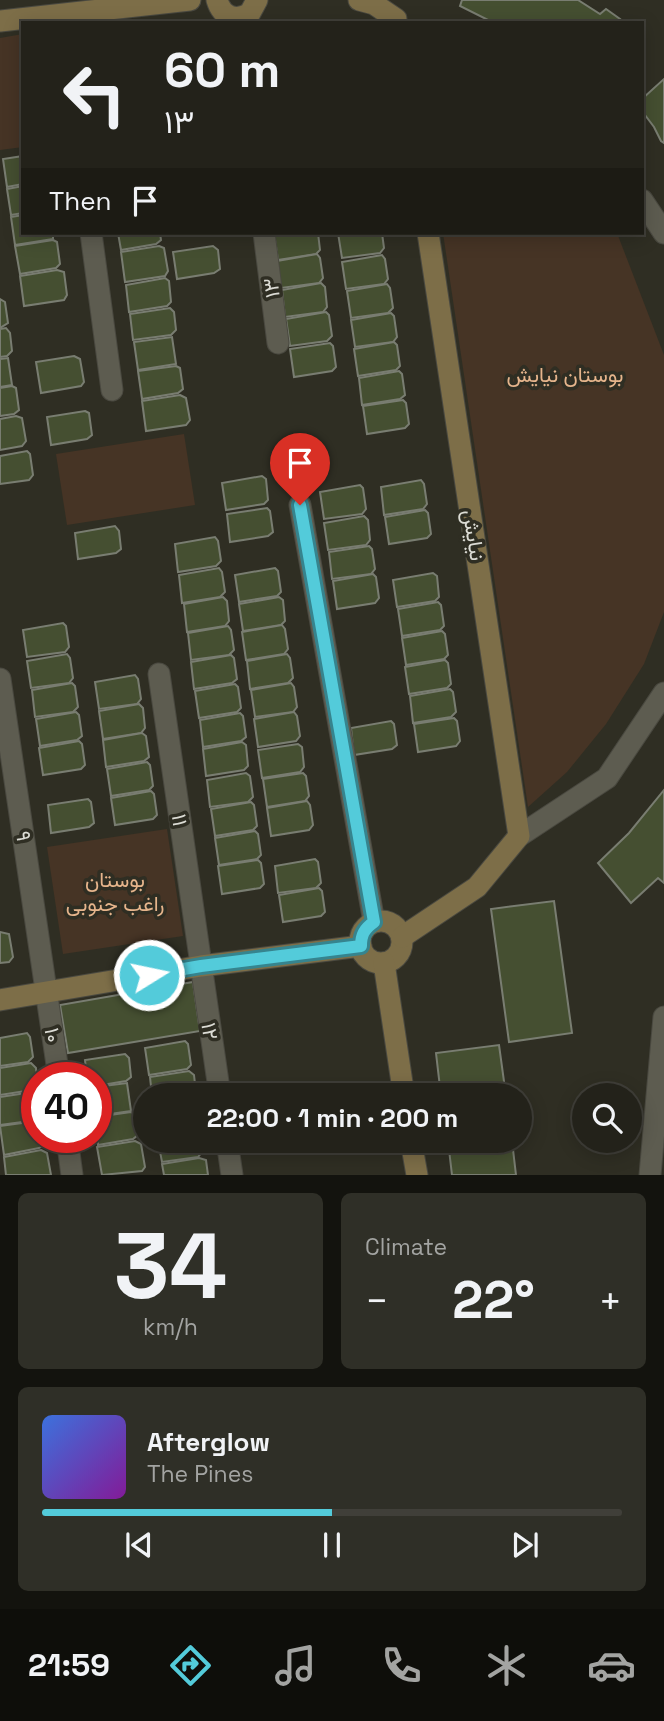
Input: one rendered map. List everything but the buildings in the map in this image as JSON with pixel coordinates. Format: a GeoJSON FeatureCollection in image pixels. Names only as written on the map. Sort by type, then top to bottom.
{"type":"FeatureCollection","features":[{"type":"Feature","properties":{"kind":"street"},"geometry":{"type":"LineString","coordinates":[[0,21],[61,12],[190,0]]}},
{"type":"Feature","properties":{"kind":"street"},"geometry":{"type":"LineString","coordinates":[[217,0],[225,14],[239,20],[250,13],[257,0]]}},
{"type":"Feature","properties":{"kind":"street"},"geometry":{"type":"LineString","coordinates":[[359,0],[374,4],[401,21]]}},
{"type":"Feature","properties":{"kind":"street"},"geometry":{"type":"LineString","coordinates":[[644,203],[664,233]]}},
{"type":"Feature","properties":{"kind":"street"},"geometry":{"type":"LineString","coordinates":[[91,235],[112,390]]}},
{"type":"Feature","properties":{"kind":"street","name":"۱۳"},"geometry":{"type":"LineString","coordinates":[[264,235],[278,343]]}},
{"type":"Feature","properties":{"kind":"street","name":"نیایش"},"geometry":{"type":"LineString","coordinates":[[428,235],[520,836]]}},
{"type":"Feature","properties":{"kind":"street"},"geometry":{"type":"LineString","coordinates":[[300,505],[374,922]]}},
{"type":"Feature","properties":{"kind":"street","name":"۱۱"},"geometry":{"type":"LineString","coordinates":[[159,674],[201,966]]}},
{"type":"Feature","properties":{"kind":"street","name":"۹"},"geometry":{"type":"LineString","coordinates":[[0,679],[47,993]]}},
{"type":"Feature","properties":{"kind":"street"},"geometry":{"type":"LineString","coordinates":[[402,937],[477,887],[520,836],[607,778],[664,693]]}},
{"type":"Feature","properties":{"kind":"street"},"geometry":{"type":"LineString","coordinates":[[385,921],[396,927],[402,937],[401,949],[395,958],[384,963],[365,955],[361,946],[361,936],[374,922],[385,921]]}},
{"type":"Feature","properties":{"kind":"street"},"geometry":{"type":"LineString","coordinates":[[0,1000],[201,966],[361,946]]}},
{"type":"Feature","properties":{"kind":"street"},"geometry":{"type":"LineString","coordinates":[[384,963],[402,1083]]}},
{"type":"Feature","properties":{"kind":"street","name":"۱۲"},"geometry":{"type":"LineString","coordinates":[[201,966],[218,1083]]}},
{"type":"Feature","properties":{"kind":"street","name":"۱۰"},"geometry":{"type":"LineString","coordinates":[[47,993],[57,1062]]}},
{"type":"Feature","properties":{"kind":"street"},"geometry":{"type":"LineString","coordinates":[[650,1175],[664,1017]]}},
{"type":"Feature","properties":{"kind":"street"},"geometry":{"type":"LineString","coordinates":[[69,1153],[72,1175]]}},
{"type":"Feature","properties":{"kind":"street"},"geometry":{"type":"LineString","coordinates":[[229,1153],[232,1175]]}},
{"type":"Feature","properties":{"kind":"street"},"geometry":{"type":"LineString","coordinates":[[413,1153],[417,1175]]}},
{"type":"Feature","properties":{"kind":"green space"},"geometry":{"type":"Polygon","coordinates":[[[21,34],[21,147],[0,150],[0,38],[21,34]]]}},
{"type":"Feature","properties":{"kind":"green space","name":"بوستان نیایش"},"geometry":{"type":"Polygon","coordinates":[[[443,235],[618,235],[664,355],[664,612],[644,664],[606,724],[567,772],[528,807],[443,235]]]}},
{"type":"Feature","properties":{"kind":"green space"},"geometry":{"type":"Polygon","coordinates":[[[184,434],[195,505],[67,525],[56,454],[184,434]]]}},
{"type":"Feature","properties":{"kind":"green space","name":"بوستان راغب جنوبی"},"geometry":{"type":"Polygon","coordinates":[[[167,829],[183,936],[63,954],[47,847],[167,829]]]}},
{"type":"Feature","properties":{"kind":"route"},"geometry":{"type":"LineString","coordinates":[[149,975],[361,946],[361,936],[374,922],[300,505]]}}]}
